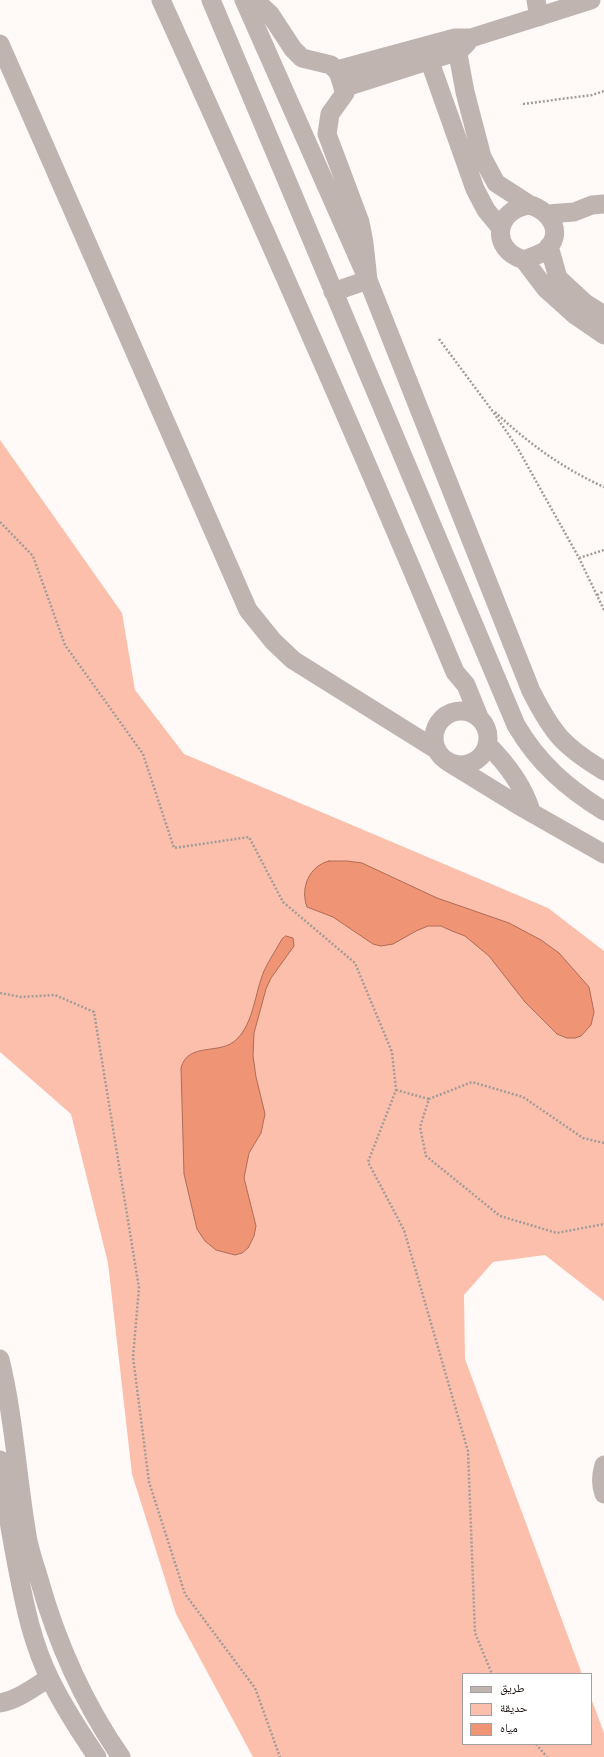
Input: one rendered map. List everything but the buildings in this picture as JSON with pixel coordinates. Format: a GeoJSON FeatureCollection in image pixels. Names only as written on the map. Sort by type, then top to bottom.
{"type":"FeatureCollection","features":[{"type":"Feature","properties":{"kind":"street"},"geometry":{"type":"LineString","coordinates":[[161,0],[378,487],[455,672],[466,685],[479,717],[486,726],[488,735],[487,744],[479,758],[472,762],[456,764],[443,756],[434,742],[435,729],[441,719],[456,711],[465,711],[479,717]]}},
{"type":"Feature","properties":{"kind":"street"},"geometry":{"type":"LineString","coordinates":[[211,0],[516,725],[525,741],[544,766],[604,810]]}},
{"type":"Feature","properties":{"kind":"street"},"geometry":{"type":"LineString","coordinates":[[244,0],[258,4],[270,14],[293,49],[302,58],[331,65],[337,70],[344,95],[330,114],[327,134],[360,222],[368,280]]}},
{"type":"Feature","properties":{"kind":"street"},"geometry":{"type":"LineString","coordinates":[[244,0],[368,280],[531,691],[556,735],[574,752],[604,771]]}},
{"type":"Feature","properties":{"kind":"street"},"geometry":{"type":"LineString","coordinates":[[343,88],[462,42],[538,9],[591,0]]}},
{"type":"Feature","properties":{"kind":"street"},"geometry":{"type":"LineString","coordinates":[[462,42],[465,92],[482,157],[496,183],[530,205],[540,208],[548,214],[554,230],[553,238],[549,246],[544,251],[524,260]]}},
{"type":"Feature","properties":{"kind":"street"},"geometry":{"type":"LineString","coordinates":[[0,44],[248,610],[273,641],[293,660],[518,805],[531,811],[604,854]]}},
{"type":"Feature","properties":{"kind":"street"},"geometry":{"type":"LineString","coordinates":[[337,70],[427,55]]}},
{"type":"Feature","properties":{"kind":"street"},"geometry":{"type":"LineString","coordinates":[[427,55],[438,82],[475,189],[486,210],[500,227]]}},
{"type":"Feature","properties":{"kind":"street"},"geometry":{"type":"LineString","coordinates":[[548,214],[574,212],[592,204],[604,204]]}},
{"type":"Feature","properties":{"kind":"street"},"geometry":{"type":"LineString","coordinates":[[530,205],[514,209],[500,227],[499,233],[503,243],[518,258],[524,260],[546,289],[575,315],[604,335]]}},
{"type":"Feature","properties":{"kind":"street"},"geometry":{"type":"LineString","coordinates":[[549,246],[558,278],[585,302],[604,315]]}},
{"type":"Feature","properties":{"kind":"street"},"geometry":{"type":"LineString","coordinates":[[333,292],[368,280]]}},
{"type":"Feature","properties":{"kind":"street"},"geometry":{"type":"LineString","coordinates":[[455,672],[456,711]]}},
{"type":"Feature","properties":{"kind":"street"},"geometry":{"type":"LineString","coordinates":[[402,729],[435,729]]}},
{"type":"Feature","properties":{"kind":"street"},"geometry":{"type":"LineString","coordinates":[[487,744],[501,758],[520,785],[527,796],[531,811]]}},
{"type":"Feature","properties":{"kind":"street"},"geometry":{"type":"LineString","coordinates":[[0,1359],[5,1400],[27,1537],[43,1594],[62,1650],[77,1684],[98,1723],[120,1757]]}},
{"type":"Feature","properties":{"kind":"street"},"geometry":{"type":"LineString","coordinates":[[0,1460],[1,1481],[10,1536],[24,1603],[49,1678],[97,1757]]}},
{"type":"Feature","properties":{"kind":"street"},"geometry":{"type":"LineString","coordinates":[[604,1465],[601,1476],[604,1494]]}},
{"type":"Feature","properties":{"kind":"street"},"geometry":{"type":"LineString","coordinates":[[0,1702],[8,1702],[21,1696],[49,1678]]}},
{"type":"Feature","properties":{"kind":"path"},"geometry":{"type":"LineString","coordinates":[[523,104],[592,95],[604,91]]}},
{"type":"Feature","properties":{"kind":"path"},"geometry":{"type":"LineString","coordinates":[[439,339],[492,409],[517,447],[579,558],[604,610]]}},
{"type":"Feature","properties":{"kind":"path"},"geometry":{"type":"LineString","coordinates":[[492,409],[519,435],[549,458],[582,477],[604,487]]}},
{"type":"Feature","properties":{"kind":"path"},"geometry":{"type":"LineString","coordinates":[[0,522],[33,556],[65,645],[144,754],[174,848],[249,837],[283,902],[355,963],[392,1052],[396,1090],[368,1162],[404,1230],[468,1451],[475,1634],[492,1673]]}},
{"type":"Feature","properties":{"kind":"path"},"geometry":{"type":"LineString","coordinates":[[579,558],[604,550]]}},
{"type":"Feature","properties":{"kind":"path"},"geometry":{"type":"LineString","coordinates":[[597,594],[604,591]]}},
{"type":"Feature","properties":{"kind":"path"},"geometry":{"type":"LineString","coordinates":[[0,994],[21,997],[55,995],[94,1012],[139,1288],[133,1357],[149,1482],[185,1594],[255,1688],[280,1757]]}},
{"type":"Feature","properties":{"kind":"path"},"geometry":{"type":"LineString","coordinates":[[396,1090],[429,1099],[472,1082],[523,1097],[583,1138],[604,1144]]}},
{"type":"Feature","properties":{"kind":"path"},"geometry":{"type":"LineString","coordinates":[[429,1099],[420,1127],[426,1156],[500,1216],[556,1233],[604,1224]]}},
{"type":"Feature","properties":{"kind":"path"},"geometry":{"type":"LineString","coordinates":[[537,1745],[547,1757]]}},
{"type":"Feature","properties":{"kind":"green space"},"geometry":{"type":"Polygon","coordinates":[[[0,440],[122,613],[135,690],[184,754],[548,908],[604,951],[604,1301],[545,1255],[493,1262],[464,1295],[465,1359],[582,1673],[462,1673],[462,1745],[592,1745],[592,1701],[604,1733],[604,1757],[253,1757],[176,1614],[132,1474],[108,1263],[71,1114],[0,1052],[0,440]]]}},
{"type":"Feature","properties":{"kind":"water"},"geometry":{"type":"Polygon","coordinates":[[[329,861],[362,863],[437,898],[509,923],[541,940],[559,953],[589,987],[594,1012],[591,1025],[581,1036],[575,1038],[567,1038],[557,1034],[525,1002],[489,956],[465,936],[441,926],[428,926],[393,944],[381,946],[373,944],[333,917],[307,907],[305,892],[308,879],[316,868],[329,861]]]}},
{"type":"Feature","properties":{"kind":"water"},"geometry":{"type":"Polygon","coordinates":[[[286,936],[293,938],[294,946],[271,978],[266,989],[254,1033],[253,1056],[256,1077],[265,1114],[261,1133],[249,1153],[244,1178],[256,1226],[254,1236],[248,1248],[242,1253],[235,1255],[216,1250],[205,1241],[197,1229],[184,1174],[181,1068],[190,1054],[230,1044],[243,1032],[251,1016],[264,971],[282,939],[286,936]]]}}]}
